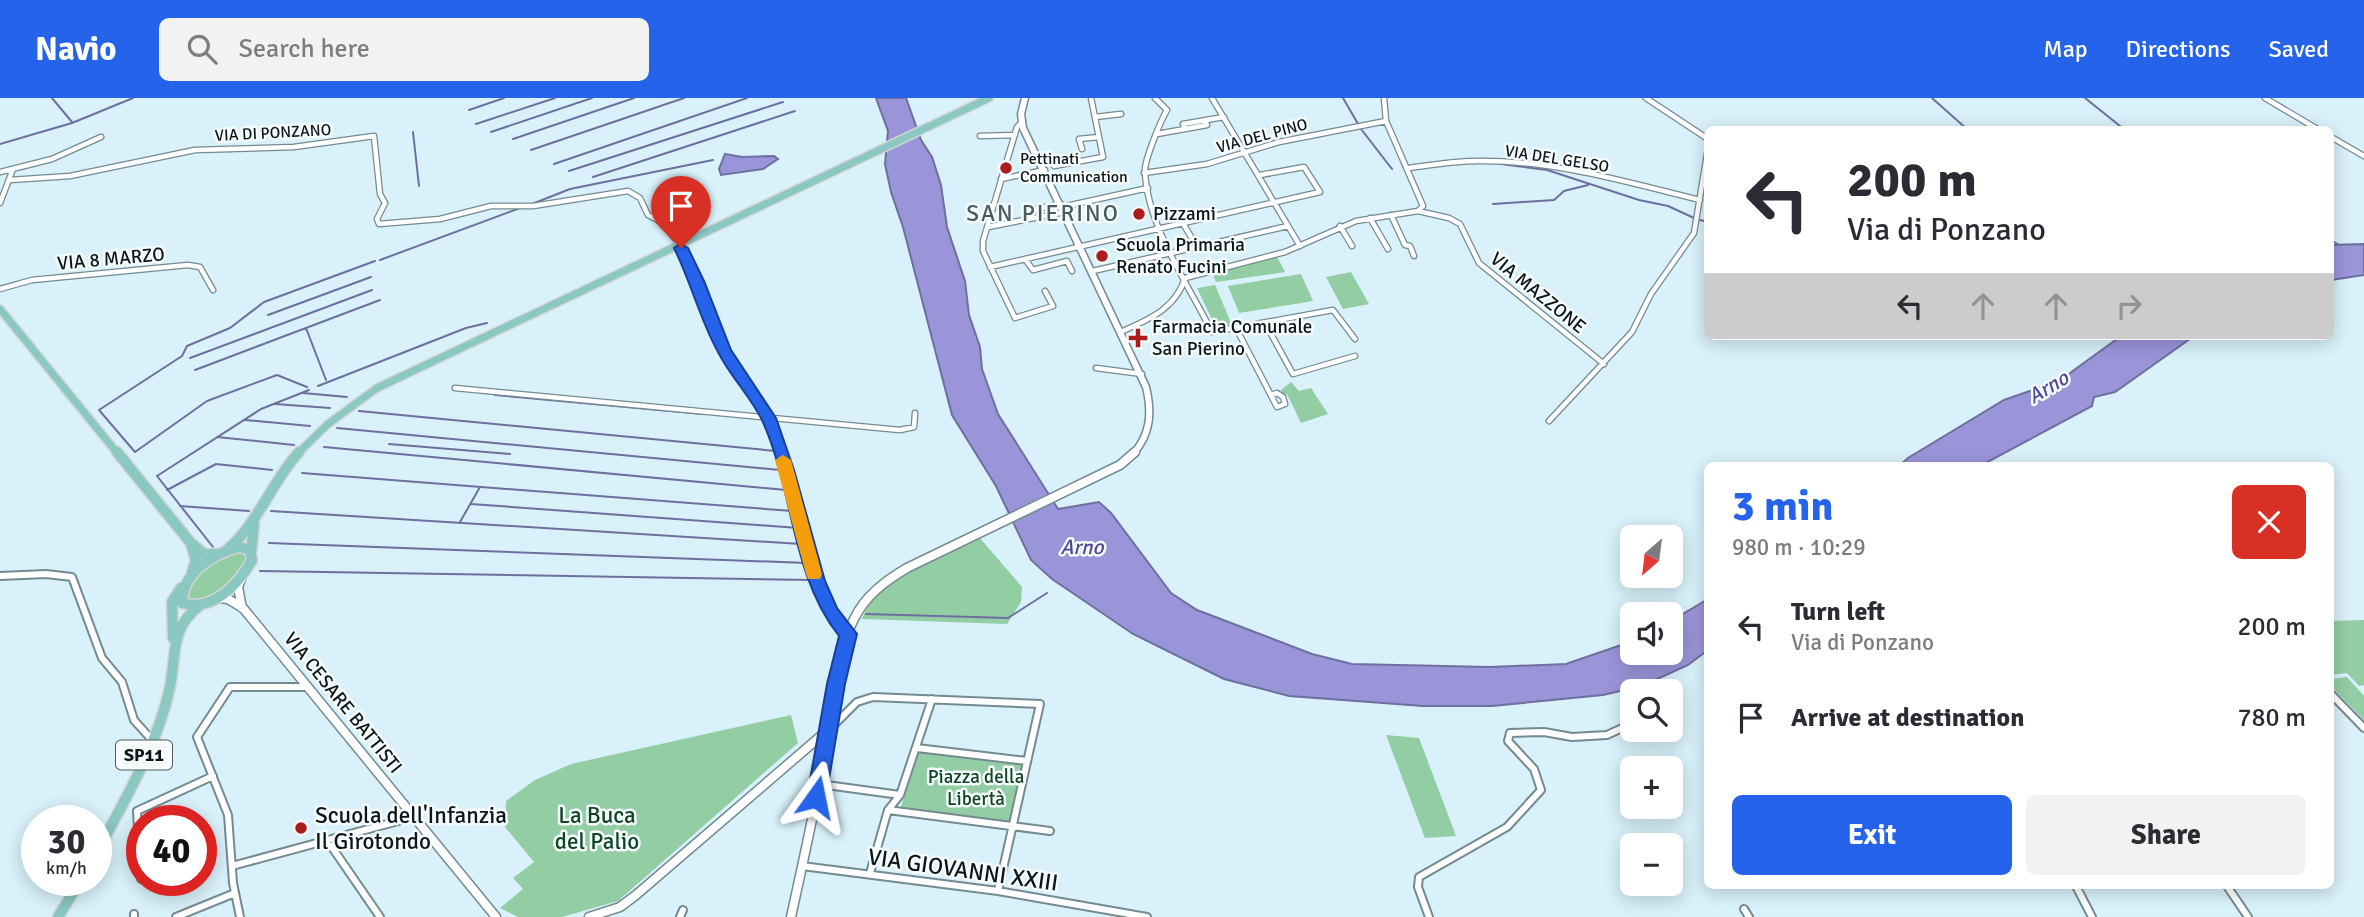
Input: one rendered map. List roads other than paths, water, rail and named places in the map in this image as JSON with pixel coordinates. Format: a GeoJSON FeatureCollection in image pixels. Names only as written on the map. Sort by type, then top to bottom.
{"type":"FeatureCollection","features":[{"type":"Feature","properties":{"kind":"main road"},"geometry":{"type":"LineString","coordinates":[[222,553],[243,536],[285,468],[300,451],[336,418],[377,388],[989,98]]}},
{"type":"Feature","properties":{"kind":"main road"},"geometry":{"type":"LineString","coordinates":[[0,309],[190,542],[204,554],[222,553],[239,547],[247,548],[251,553]]}},
{"type":"Feature","properties":{"kind":"main road"},"geometry":{"type":"LineString","coordinates":[[251,553],[255,519]]}},
{"type":"Feature","properties":{"kind":"main road","name":"SP11"},"geometry":{"type":"LineString","coordinates":[[190,542],[196,559],[180,595],[182,603],[191,606],[200,605],[229,589],[243,574],[251,560],[251,553]]}},
{"type":"Feature","properties":{"kind":"main road","name":"SP11"},"geometry":{"type":"LineString","coordinates":[[174,650],[172,602],[188,580],[222,553]]}},
{"type":"Feature","properties":{"kind":"main road","name":"SP11"},"geometry":{"type":"LineString","coordinates":[[112,821],[151,740],[166,699],[180,624],[200,605]]}},
{"type":"Feature","properties":{"kind":"main road"},"geometry":{"type":"LineString","coordinates":[[58,917],[71,896]]}},
{"type":"Feature","properties":{"kind":"street"},"geometry":{"type":"LineString","coordinates":[[1025,98],[1022,122],[1014,135],[983,251],[1015,317],[1053,306],[1045,291]]}},
{"type":"Feature","properties":{"kind":"street"},"geometry":{"type":"LineString","coordinates":[[1091,98],[1103,157]]}},
{"type":"Feature","properties":{"kind":"street"},"geometry":{"type":"LineString","coordinates":[[1157,99],[1166,98]]}},
{"type":"Feature","properties":{"kind":"street"},"geometry":{"type":"LineString","coordinates":[[1212,98],[1247,152],[1300,246]]}},
{"type":"Feature","properties":{"kind":"street"},"geometry":{"type":"LineString","coordinates":[[1384,98],[1386,121],[1423,206],[1418,211]]}},
{"type":"Feature","properties":{"kind":"street"},"geometry":{"type":"LineString","coordinates":[[1646,98],[1704,136]]}},
{"type":"Feature","properties":{"kind":"street"},"geometry":{"type":"LineString","coordinates":[[2265,98],[2312,126]]}},
{"type":"Feature","properties":{"kind":"street"},"geometry":{"type":"LineString","coordinates":[[1157,99],[1167,110],[1158,125],[1144,173],[1152,213],[1212,332],[1334,310],[1355,340]]}},
{"type":"Feature","properties":{"kind":"street"},"geometry":{"type":"LineString","coordinates":[[1094,117],[1121,114]]}},
{"type":"Feature","properties":{"kind":"street"},"geometry":{"type":"LineString","coordinates":[[1157,134],[1207,125],[1205,120],[1224,117]]}},
{"type":"Feature","properties":{"kind":"street","name":"VIA DEL PINO"},"geometry":{"type":"LineString","coordinates":[[1144,173],[1207,164],[1279,142],[1386,121]]}},
{"type":"Feature","properties":{"kind":"street"},"geometry":{"type":"LineString","coordinates":[[791,917],[830,729],[836,684],[848,634],[861,606],[886,580],[1105,473],[1132,457],[1146,439],[1151,407],[1142,374],[1022,122]]}},
{"type":"Feature","properties":{"kind":"street"},"geometry":{"type":"LineString","coordinates":[[980,136],[1014,135]]}},
{"type":"Feature","properties":{"kind":"street","name":"VIA DI PONZANO"},"geometry":{"type":"LineString","coordinates":[[10,180],[70,176],[194,150],[295,147],[374,136],[380,194],[385,203],[377,219],[379,225],[440,219],[491,206],[527,206],[628,191],[640,198],[648,215],[660,221],[677,241]]}},
{"type":"Feature","properties":{"kind":"street"},"geometry":{"type":"LineString","coordinates":[[0,172],[52,159],[101,137]]}},
{"type":"Feature","properties":{"kind":"street"},"geometry":{"type":"LineString","coordinates":[[1082,149],[1079,139],[1099,137]]}},
{"type":"Feature","properties":{"kind":"street"},"geometry":{"type":"LineString","coordinates":[[2334,139],[2364,156]]}},
{"type":"Feature","properties":{"kind":"street"},"geometry":{"type":"LineString","coordinates":[[1048,156],[1054,166],[1109,156]]}},
{"type":"Feature","properties":{"kind":"street","name":"VIA DEL GELSO"},"geometry":{"type":"LineString","coordinates":[[1408,169],[1464,161],[1507,162],[1619,181],[1700,200]]}},
{"type":"Feature","properties":{"kind":"street"},"geometry":{"type":"LineString","coordinates":[[990,267],[1159,231],[1320,192],[1304,167],[1260,175]]}},
{"type":"Feature","properties":{"kind":"street"},"geometry":{"type":"LineString","coordinates":[[0,203],[13,169]]}},
{"type":"Feature","properties":{"kind":"street"},"geometry":{"type":"LineString","coordinates":[[1001,180],[1045,170]]}},
{"type":"Feature","properties":{"kind":"street"},"geometry":{"type":"LineString","coordinates":[[1549,421],[1604,364],[1640,321],[1651,294],[1694,233],[1704,174]]}},
{"type":"Feature","properties":{"kind":"street"},"geometry":{"type":"LineString","coordinates":[[988,227],[1148,188]]}},
{"type":"Feature","properties":{"kind":"street","name":"VIA MAZZONE"},"geometry":{"type":"LineString","coordinates":[[1185,278],[1278,255],[1340,226],[1370,218],[1418,211],[1449,218],[1460,224],[1474,257],[1486,270],[1604,364]]}},
{"type":"Feature","properties":{"kind":"street"},"geometry":{"type":"LineString","coordinates":[[1391,215],[1405,246],[1410,246],[1414,256]]}},
{"type":"Feature","properties":{"kind":"street"},"geometry":{"type":"LineString","coordinates":[[1370,218],[1388,249]]}},
{"type":"Feature","properties":{"kind":"street"},"geometry":{"type":"LineString","coordinates":[[1184,225],[1197,247]]}},
{"type":"Feature","properties":{"kind":"street"},"geometry":{"type":"LineString","coordinates":[[1093,271],[1289,226]]}},
{"type":"Feature","properties":{"kind":"street"},"geometry":{"type":"LineString","coordinates":[[1340,226],[1352,246]]}},
{"type":"Feature","properties":{"kind":"street"},"geometry":{"type":"LineString","coordinates":[[681,248],[724,351],[769,418],[816,581],[831,613],[848,634]]}},
{"type":"Feature","properties":{"kind":"street"},"geometry":{"type":"LineString","coordinates":[[1025,259],[1033,270],[1068,261],[1072,271]]}},
{"type":"Feature","properties":{"kind":"street","name":"VIA 8 MARZO"},"geometry":{"type":"LineString","coordinates":[[0,289],[22,281],[188,265],[200,267],[213,290]]}},
{"type":"Feature","properties":{"kind":"street"},"geometry":{"type":"LineString","coordinates":[[1178,297],[1185,278]]}},
{"type":"Feature","properties":{"kind":"street"},"geometry":{"type":"LineString","coordinates":[[1123,331],[1153,317],[1178,297],[1194,294]]}},
{"type":"Feature","properties":{"kind":"street"},"geometry":{"type":"LineString","coordinates":[[1265,323],[1293,374],[1355,356]]}},
{"type":"Feature","properties":{"kind":"street"},"geometry":{"type":"LineString","coordinates":[[1236,328],[1271,395]]}},
{"type":"Feature","properties":{"kind":"street"},"geometry":{"type":"LineString","coordinates":[[1096,368],[1142,374]]}},
{"type":"Feature","properties":{"kind":"street"},"geometry":{"type":"LineString","coordinates":[[455,388],[900,430],[915,426],[915,413]]}},
{"type":"Feature","properties":{"kind":"street"},"geometry":{"type":"LineString","coordinates":[[0,576],[46,574],[72,577],[102,658],[122,682],[134,720],[151,740]]}},
{"type":"Feature","properties":{"kind":"street"},"geometry":{"type":"LineString","coordinates":[[243,574],[238,587],[243,608]]}},
{"type":"Feature","properties":{"kind":"street"},"geometry":{"type":"LineString","coordinates":[[213,599],[228,599],[243,608]]}},
{"type":"Feature","properties":{"kind":"street","name":"VIA CESARE BATTISTI"},"geometry":{"type":"LineString","coordinates":[[243,608],[496,917]]}},
{"type":"Feature","properties":{"kind":"street"},"geometry":{"type":"LineString","coordinates":[[240,917],[235,893],[228,814],[197,737],[230,687],[307,687]]}},
{"type":"Feature","properties":{"kind":"street"},"geometry":{"type":"LineString","coordinates":[[2334,697],[2364,728]]}},
{"type":"Feature","properties":{"kind":"street"},"geometry":{"type":"LineString","coordinates":[[589,917],[620,907],[636,895],[836,726],[854,702],[861,698],[1040,704],[998,891]]}},
{"type":"Feature","properties":{"kind":"street"},"geometry":{"type":"LineString","coordinates":[[870,873],[888,810],[900,795],[932,699]]}},
{"type":"Feature","properties":{"kind":"street"},"geometry":{"type":"LineString","coordinates":[[1429,917],[1418,887],[1419,877],[1507,827],[1541,790],[1541,781],[1534,769],[1507,741],[1510,733],[1544,732],[1572,737],[1607,735],[1620,729]]}},
{"type":"Feature","properties":{"kind":"street"},"geometry":{"type":"LineString","coordinates":[[917,748],[1027,761]]}},
{"type":"Feature","properties":{"kind":"street"},"geometry":{"type":"LineString","coordinates":[[150,805],[213,776]]}},
{"type":"Feature","properties":{"kind":"street"},"geometry":{"type":"LineString","coordinates":[[819,783],[900,795]]}},
{"type":"Feature","properties":{"kind":"street"},"geometry":{"type":"LineString","coordinates":[[816,797],[837,787]]}},
{"type":"Feature","properties":{"kind":"street"},"geometry":{"type":"LineString","coordinates":[[888,810],[1050,831]]}},
{"type":"Feature","properties":{"kind":"street"},"geometry":{"type":"LineString","coordinates":[[232,866],[413,817]]}},
{"type":"Feature","properties":{"kind":"street"},"geometry":{"type":"LineString","coordinates":[[327,840],[380,917]]}},
{"type":"Feature","properties":{"kind":"street","name":"VIA GIOVANNI XXIII"},"geometry":{"type":"LineString","coordinates":[[802,866],[998,891],[1097,908],[1115,915],[1145,917]]}},
{"type":"Feature","properties":{"kind":"street"},"geometry":{"type":"LineString","coordinates":[[2078,889],[2092,917]]}},
{"type":"Feature","properties":{"kind":"street"},"geometry":{"type":"LineString","coordinates":[[2229,889],[2248,917]]}},
{"type":"Feature","properties":{"kind":"street"},"geometry":{"type":"LineString","coordinates":[[176,917],[235,893]]}},
{"type":"Feature","properties":{"kind":"street"},"geometry":{"type":"LineString","coordinates":[[1744,909],[1749,917]]}},
{"type":"Feature","properties":{"kind":"water","name":"Arno"},"geometry":{"type":"Polygon","coordinates":[[[876,98],[906,98],[921,140],[932,157],[941,185],[947,227],[965,281],[969,315],[980,347],[982,369],[998,414],[1058,509],[1099,502],[1111,513],[1171,593],[1197,610],[1312,654],[1352,664],[1490,667],[1566,664],[1620,645],[1620,665],[1683,665],[1683,614],[1704,601],[1704,653],[1688,665],[1657,679],[1620,679],[1620,691],[1603,695],[1492,706],[1423,706],[1289,696],[1224,679],[1133,634],[1052,579],[1031,560],[996,486],[952,415],[885,164],[888,131],[876,98]]]}},
{"type":"Feature","properties":{"kind":"water"},"geometry":{"type":"Polygon","coordinates":[[[725,154],[742,157],[774,156],[778,159],[763,169],[721,175],[719,169],[725,154]]]}},
{"type":"Feature","properties":{"kind":"water"},"geometry":{"type":"Polygon","coordinates":[[[2364,244],[2364,275],[2334,280],[2334,245],[2364,244]]]}},
{"type":"Feature","properties":{"kind":"water","name":"Arno"},"geometry":{"type":"Polygon","coordinates":[[[2115,340],[2188,340],[2115,392],[2094,397],[2092,406],[1988,462],[1903,462],[2004,400],[2059,381],[2115,340]]]}},
{"type":"Feature","properties":{"kind":"waterway"},"geometry":{"type":"LineString","coordinates":[[52,98],[72,122]]}},
{"type":"Feature","properties":{"kind":"waterway"},"geometry":{"type":"LineString","coordinates":[[0,144],[72,123],[133,98]]}},
{"type":"Feature","properties":{"kind":"waterway"},"geometry":{"type":"LineString","coordinates":[[469,110],[504,98]]}},
{"type":"Feature","properties":{"kind":"waterway"},"geometry":{"type":"LineString","coordinates":[[476,124],[555,98]]}},
{"type":"Feature","properties":{"kind":"waterway"},"geometry":{"type":"LineString","coordinates":[[491,132],[592,98]]}},
{"type":"Feature","properties":{"kind":"waterway"},"geometry":{"type":"LineString","coordinates":[[513,139],[634,98]]}},
{"type":"Feature","properties":{"kind":"waterway"},"geometry":{"type":"LineString","coordinates":[[531,150],[684,98]]}},
{"type":"Feature","properties":{"kind":"waterway"},"geometry":{"type":"LineString","coordinates":[[554,164],[747,98]]}},
{"type":"Feature","properties":{"kind":"waterway"},"geometry":{"type":"LineString","coordinates":[[1343,98],[1361,129],[1392,169]]}},
{"type":"Feature","properties":{"kind":"waterway"},"geometry":{"type":"LineString","coordinates":[[1932,98],[1964,126]]}},
{"type":"Feature","properties":{"kind":"waterway"},"geometry":{"type":"LineString","coordinates":[[2085,98],[2120,126]]}},
{"type":"Feature","properties":{"kind":"waterway"},"geometry":{"type":"LineString","coordinates":[[569,171],[783,102]]}},
{"type":"Feature","properties":{"kind":"waterway"},"geometry":{"type":"LineString","coordinates":[[593,177],[795,111]]}},
{"type":"Feature","properties":{"kind":"waterway"},"geometry":{"type":"LineString","coordinates":[[413,132],[419,186]]}},
{"type":"Feature","properties":{"kind":"waterway"},"geometry":{"type":"LineString","coordinates":[[532,204],[570,189],[713,160]]}},
{"type":"Feature","properties":{"kind":"waterway"},"geometry":{"type":"LineString","coordinates":[[1501,164],[1547,170],[1639,200],[1668,206],[1694,218]]}},
{"type":"Feature","properties":{"kind":"waterway"},"geometry":{"type":"LineString","coordinates":[[1493,204],[1554,200],[1564,191],[1588,185]]}},
{"type":"Feature","properties":{"kind":"waterway"},"geometry":{"type":"LineString","coordinates":[[380,260],[520,208]]}},
{"type":"Feature","properties":{"kind":"waterway"},"geometry":{"type":"LineString","coordinates":[[1700,220],[1704,221]]}},
{"type":"Feature","properties":{"kind":"waterway"},"geometry":{"type":"LineString","coordinates":[[2334,242],[2339,245]]}},
{"type":"Feature","properties":{"kind":"waterway"},"geometry":{"type":"LineString","coordinates":[[307,387],[277,375],[207,401],[135,452],[99,410],[182,356],[187,346],[230,328],[264,302],[375,261]]}},
{"type":"Feature","properties":{"kind":"waterway"},"geometry":{"type":"LineString","coordinates":[[268,315],[371,277]]}},
{"type":"Feature","properties":{"kind":"waterway"},"geometry":{"type":"LineString","coordinates":[[190,358],[372,290]]}},
{"type":"Feature","properties":{"kind":"waterway"},"geometry":{"type":"LineString","coordinates":[[306,328],[380,300]]}},
{"type":"Feature","properties":{"kind":"waterway"},"geometry":{"type":"LineString","coordinates":[[318,386],[466,328],[487,323]]}},
{"type":"Feature","properties":{"kind":"waterway"},"geometry":{"type":"LineString","coordinates":[[195,370],[306,328]]}},
{"type":"Feature","properties":{"kind":"waterway"},"geometry":{"type":"LineString","coordinates":[[306,328],[326,380]]}},
{"type":"Feature","properties":{"kind":"waterway"},"geometry":{"type":"LineString","coordinates":[[217,437],[261,409],[309,390]]}},
{"type":"Feature","properties":{"kind":"waterway"},"geometry":{"type":"LineString","coordinates":[[303,393],[347,397]]}},
{"type":"Feature","properties":{"kind":"waterway"},"geometry":{"type":"LineString","coordinates":[[495,395],[703,414]]}},
{"type":"Feature","properties":{"kind":"waterway"},"geometry":{"type":"LineString","coordinates":[[275,404],[330,408]]}},
{"type":"Feature","properties":{"kind":"waterway"},"geometry":{"type":"LineString","coordinates":[[359,411],[776,451]]}},
{"type":"Feature","properties":{"kind":"waterway"},"geometry":{"type":"LineString","coordinates":[[245,420],[310,426]]}},
{"type":"Feature","properties":{"kind":"waterway"},"geometry":{"type":"LineString","coordinates":[[337,428],[780,470]]}},
{"type":"Feature","properties":{"kind":"waterway"},"geometry":{"type":"LineString","coordinates":[[168,490],[157,476],[217,437]]}},
{"type":"Feature","properties":{"kind":"waterway"},"geometry":{"type":"LineString","coordinates":[[217,437],[294,445]]}},
{"type":"Feature","properties":{"kind":"waterway"},"geometry":{"type":"LineString","coordinates":[[389,444],[510,454]]}},
{"type":"Feature","properties":{"kind":"waterway"},"geometry":{"type":"LineString","coordinates":[[324,447],[786,490]]}},
{"type":"Feature","properties":{"kind":"waterway"},"geometry":{"type":"LineString","coordinates":[[168,490],[216,464],[272,470]]}},
{"type":"Feature","properties":{"kind":"waterway"},"geometry":{"type":"LineString","coordinates":[[302,473],[792,511]]}},
{"type":"Feature","properties":{"kind":"waterway"},"geometry":{"type":"LineString","coordinates":[[460,522],[480,487]]}},
{"type":"Feature","properties":{"kind":"waterway"},"geometry":{"type":"LineString","coordinates":[[168,490],[181,506]]}},
{"type":"Feature","properties":{"kind":"waterway"},"geometry":{"type":"LineString","coordinates":[[471,504],[798,528]]}},
{"type":"Feature","properties":{"kind":"waterway"},"geometry":{"type":"LineString","coordinates":[[181,506],[249,511]]}},
{"type":"Feature","properties":{"kind":"waterway"},"geometry":{"type":"LineString","coordinates":[[181,506],[213,547]]}},
{"type":"Feature","properties":{"kind":"waterway"},"geometry":{"type":"LineString","coordinates":[[271,511],[801,544]]}},
{"type":"Feature","properties":{"kind":"waterway"},"geometry":{"type":"LineString","coordinates":[[269,543],[807,563]]}},
{"type":"Feature","properties":{"kind":"waterway"},"geometry":{"type":"LineString","coordinates":[[260,571],[812,580]]}},
{"type":"Feature","properties":{"kind":"waterway"},"geometry":{"type":"LineString","coordinates":[[866,614],[1008,618],[1047,593]]}},
{"type":"Feature","properties":{"kind":"place","name":"Pettinati Communication"},"geometry":{"type":"Point","coordinates":[1006,168]}},
{"type":"Feature","properties":{"kind":"place","name":"Pizzami"},"geometry":{"type":"Point","coordinates":[1139,214]}},
{"type":"Feature","properties":{"kind":"place","name":"Scuola Primaria Renato Fucini"},"geometry":{"type":"Point","coordinates":[1102,256]}},
{"type":"Feature","properties":{"kind":"place","name":"Farmacia Comunale San Pierino"},"geometry":{"type":"Point","coordinates":[1138,338]}},
{"type":"Feature","properties":{"kind":"place","name":"Scuola dell'Infanzia Il Girotondo"},"geometry":{"type":"Point","coordinates":[301,828]}},
{"type":"Feature","properties":{"kind":"district","name":"SAN PIERINO"},"geometry":{"type":"Point","coordinates":[1043,213]}},
{"type":"Feature","properties":{"kind":"park label","name":"Piazza della Libertà"},"geometry":{"type":"Point","coordinates":[976,788]}},
{"type":"Feature","properties":{"kind":"park label","name":"La Buca del Palio"},"geometry":{"type":"Point","coordinates":[597,828]}}]}
